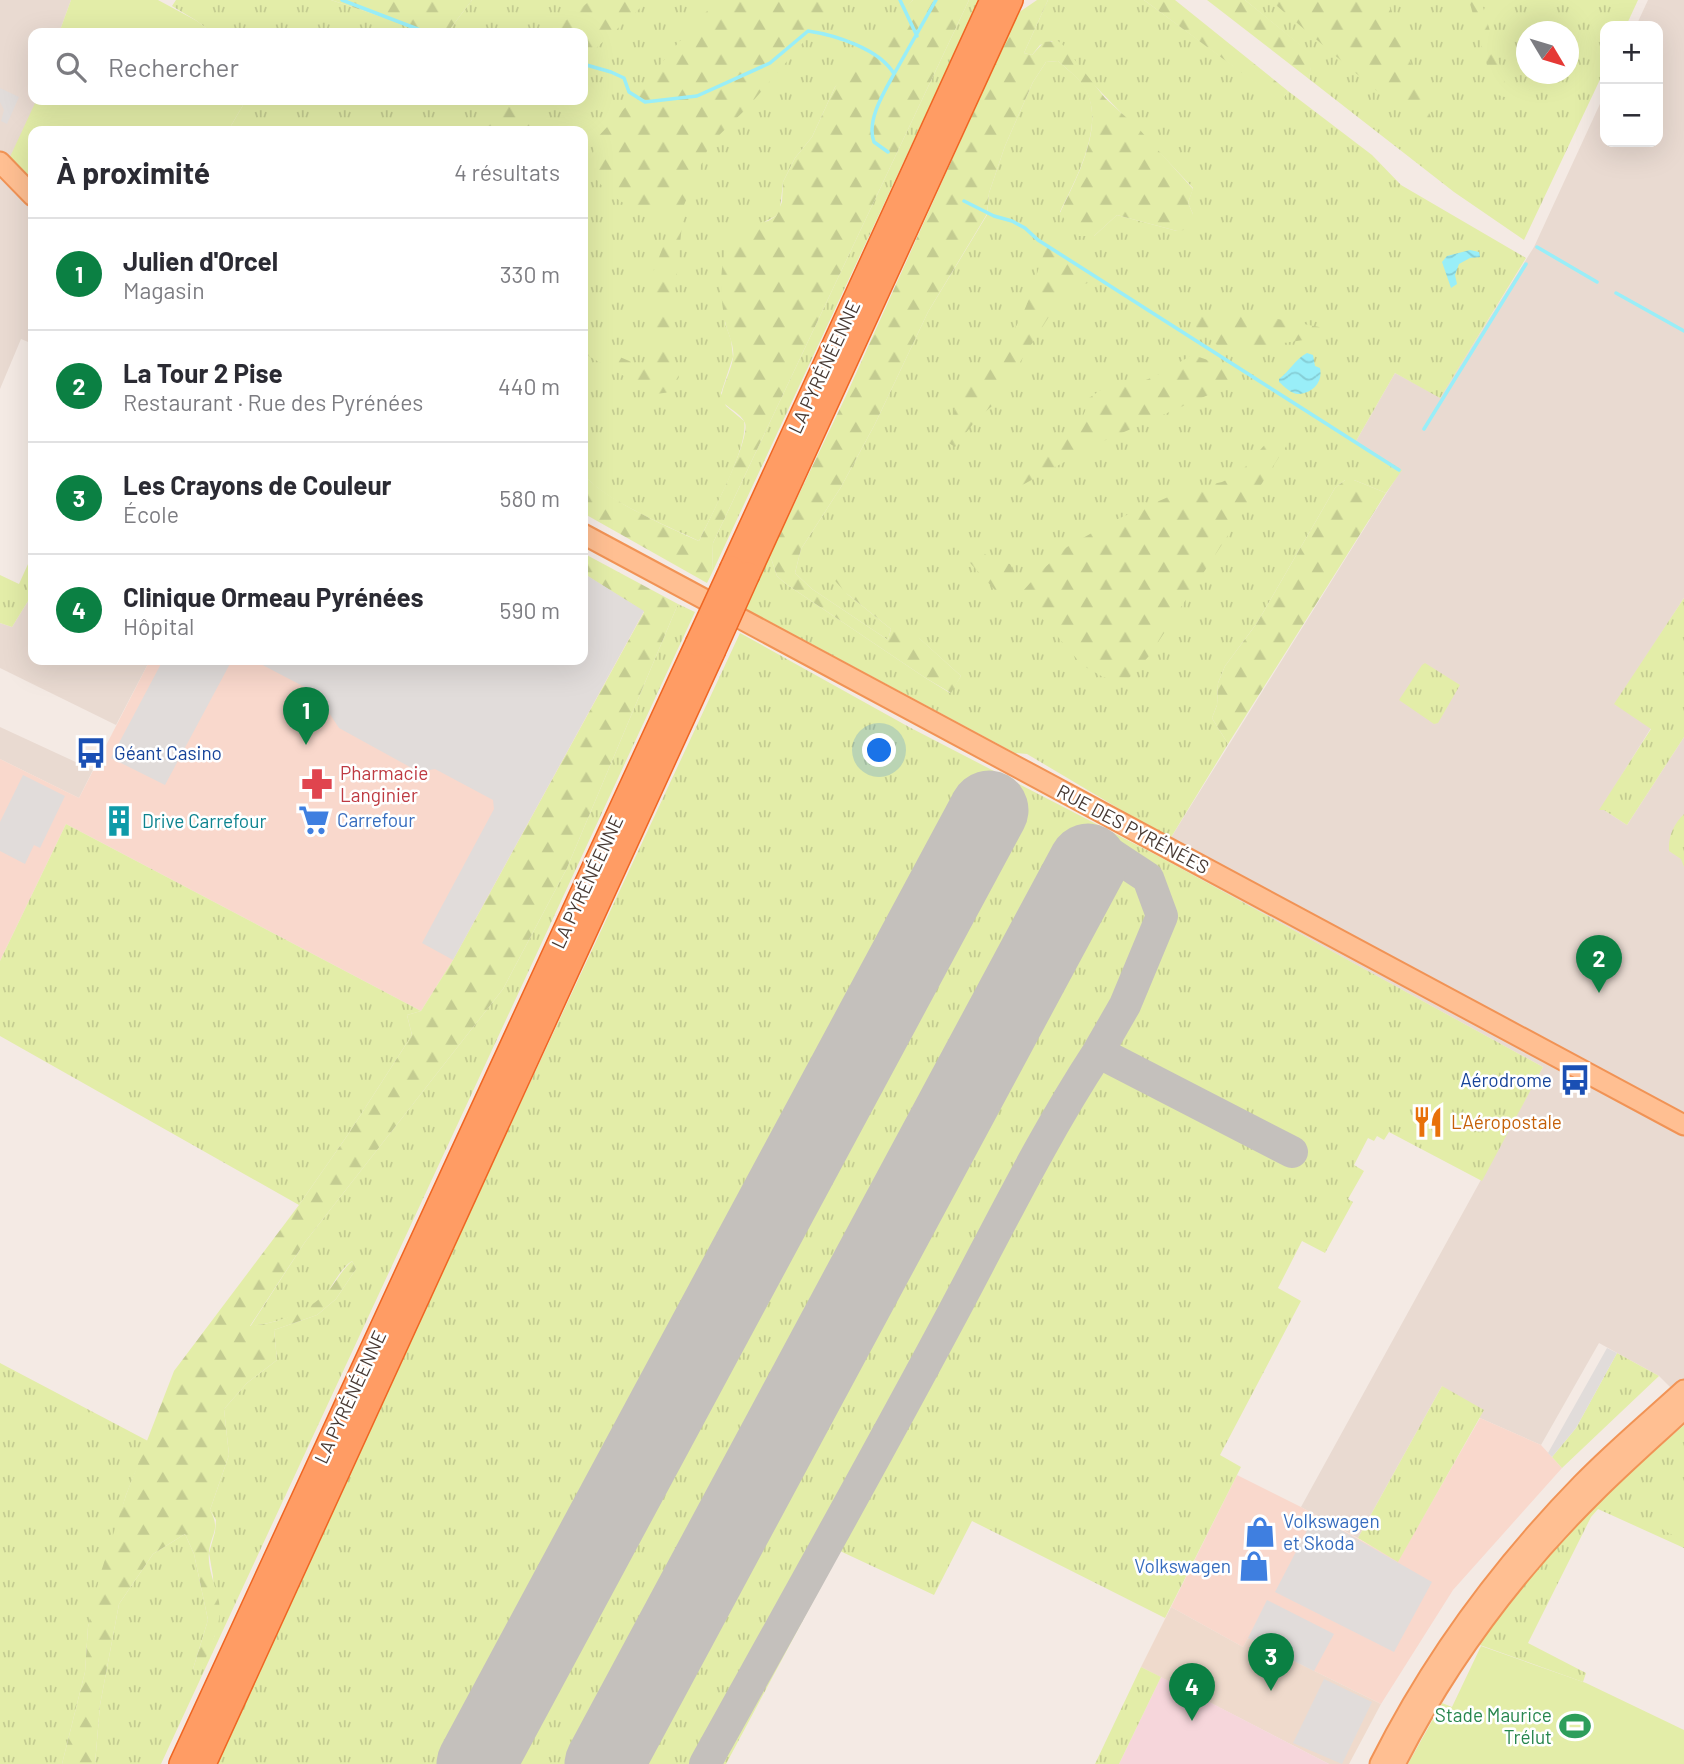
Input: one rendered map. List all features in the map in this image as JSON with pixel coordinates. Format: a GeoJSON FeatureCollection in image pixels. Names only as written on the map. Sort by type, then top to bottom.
{"type":"FeatureCollection","features":[{"type":"Feature","properties":{"kind":"highway","name":"LA PYRÉNÉENNE"},"geometry":{"type":"LineString","coordinates":[[204,1764],[740,571],[992,0]]}},
{"type":"Feature","properties":{"kind":"highway","name":"LA PYRÉNÉENNE"},"geometry":{"type":"LineString","coordinates":[[740,571],[1011,0]]}},
{"type":"Feature","properties":{"kind":"highway","name":"LA PYRÉNÉENNE"},"geometry":{"type":"LineString","coordinates":[[181,1764],[705,648]]}},
{"type":"Feature","properties":{"kind":"main road"},"geometry":{"type":"LineString","coordinates":[[0,162],[28,191]]}},
{"type":"Feature","properties":{"kind":"main road","name":"RUE DES PYRÉNÉES"},"geometry":{"type":"LineString","coordinates":[[588,537],[1684,1125]]}},
{"type":"Feature","properties":{"kind":"main road"},"geometry":{"type":"LineString","coordinates":[[1380,1764],[1434,1667],[1502,1573],[1584,1482],[1684,1390]]}},
{"type":"Feature","properties":{"kind":"main road"},"geometry":{"type":"LineString","coordinates":[[1395,1764],[1446,1675],[1513,1582],[1595,1492],[1684,1409]]}},
{"type":"Feature","properties":{"kind":"shaded area"},"geometry":{"type":"Polygon","coordinates":[[[0,0],[71,0],[61,28],[28,28],[28,105],[35,105],[10,158],[28,175],[28,342],[21,339],[0,389],[0,0]]]}},
{"type":"Feature","properties":{"kind":"shaded area"},"geometry":{"type":"Polygon","coordinates":[[[1648,0],[1684,0],[1684,598],[1615,704],[1651,728],[1600,810],[1627,825],[1684,737],[1684,1401],[1659,1376],[1599,1343],[1541,1445],[1480,1418],[1442,1386],[1358,1538],[1301,1507],[1543,1067],[1162,858],[1170,839],[1401,470],[1356,441],[1395,373],[1440,397],[1534,247],[1600,104],[1600,147],[1663,147],[1663,21],[1638,21],[1648,0]]]}},
{"type":"Feature","properties":{"kind":"shaded area"},"geometry":{"type":"Polygon","coordinates":[[[0,88],[19,97],[7,124],[1,121],[4,110],[0,102],[0,88]]]}},
{"type":"Feature","properties":{"kind":"shaded area"},"geometry":{"type":"Polygon","coordinates":[[[588,576],[644,611],[453,960],[421,1011],[66,824],[0,961],[0,759],[79,798],[147,665],[588,665],[588,576]]]}},
{"type":"Feature","properties":{"kind":"shaded area"},"geometry":{"type":"Polygon","coordinates":[[[588,576],[644,611],[453,960],[422,943],[494,809],[493,800],[435,769],[419,772],[339,728],[316,693],[263,665],[588,665],[588,576]]]}},
{"type":"Feature","properties":{"kind":"shaded area"},"geometry":{"type":"Polygon","coordinates":[[[28,601],[28,665],[147,665],[116,725],[0,668],[0,623],[12,627],[28,601]]]}},
{"type":"Feature","properties":{"kind":"shaded area"},"geometry":{"type":"Polygon","coordinates":[[[160,665],[229,665],[165,785],[111,758],[160,665]]]}},
{"type":"Feature","properties":{"kind":"shaded area"},"geometry":{"type":"Polygon","coordinates":[[[0,727],[93,770],[79,798],[0,759],[0,727]]]}},
{"type":"Feature","properties":{"kind":"shaded area"},"geometry":{"type":"Polygon","coordinates":[[[23,775],[65,796],[40,848],[34,845],[25,864],[0,851],[0,822],[23,775]]]}},
{"type":"Feature","properties":{"kind":"shaded area"},"geometry":{"type":"Polygon","coordinates":[[[1607,1348],[1617,1353],[1576,1428],[1552,1457],[1548,1453],[1607,1348]]]}},
{"type":"Feature","properties":{"kind":"shaded area"},"geometry":{"type":"Polygon","coordinates":[[[1480,1418],[1541,1445],[1562,1468],[1453,1590],[1381,1704],[1248,1638],[1243,1647],[1171,1607],[1237,1475],[1398,1561],[1480,1418]]]}},
{"type":"Feature","properties":{"kind":"shaded area"},"geometry":{"type":"Polygon","coordinates":[[[1315,1515],[1432,1582],[1394,1652],[1275,1592],[1315,1515]]]}},
{"type":"Feature","properties":{"kind":"shaded area"},"geometry":{"type":"Polygon","coordinates":[[[1267,1600],[1334,1634],[1314,1671],[1248,1638],[1267,1600]]]}},
{"type":"Feature","properties":{"kind":"shaded area"},"geometry":{"type":"Polygon","coordinates":[[[1171,1607],[1243,1647],[1248,1638],[1381,1704],[1349,1764],[1329,1764],[1141,1667],[1171,1607]]]}},
{"type":"Feature","properties":{"kind":"shaded area"},"geometry":{"type":"Polygon","coordinates":[[[1161,1677],[1329,1764],[1119,1764],[1161,1677]]]}},
{"type":"Feature","properties":{"kind":"shaded area"},"geometry":{"type":"Polygon","coordinates":[[[1324,1679],[1372,1702],[1342,1764],[1293,1743],[1324,1679]]]}},
{"type":"Feature","properties":{"kind":"green space"},"geometry":{"type":"Polygon","coordinates":[[[71,0],[158,0],[206,28],[61,28],[71,0]]]}},
{"type":"Feature","properties":{"kind":"green space"},"geometry":{"type":"Polygon","coordinates":[[[176,0],[331,0],[416,28],[206,28],[172,6],[176,0]]]}},
{"type":"Feature","properties":{"kind":"green space"},"geometry":{"type":"Polygon","coordinates":[[[331,0],[472,0],[451,28],[416,28],[331,0]]]}},
{"type":"Feature","properties":{"kind":"green space"},"geometry":{"type":"Polygon","coordinates":[[[472,0],[913,0],[835,87],[812,137],[795,158],[783,182],[780,209],[776,216],[760,224],[725,323],[733,357],[721,393],[726,406],[744,421],[744,433],[735,464],[699,541],[617,501],[588,478],[588,126],[231,126],[243,105],[588,105],[588,28],[451,28],[472,0]]]}},
{"type":"Feature","properties":{"kind":"green space"},"geometry":{"type":"Polygon","coordinates":[[[591,0],[649,0],[588,55],[588,28],[555,28],[591,0]]]}},
{"type":"Feature","properties":{"kind":"green space"},"geometry":{"type":"Polygon","coordinates":[[[717,0],[843,0],[747,108],[710,144],[684,205],[669,352],[679,377],[671,392],[656,394],[588,356],[588,339],[613,354],[650,370],[654,270],[676,205],[628,206],[608,193],[592,174],[594,141],[636,96],[671,51],[717,0]]]}},
{"type":"Feature","properties":{"kind":"green space"},"geometry":{"type":"Polygon","coordinates":[[[913,0],[969,0],[713,543],[712,573],[707,583],[588,516],[588,478],[617,500],[699,541],[742,446],[745,432],[743,419],[721,400],[733,353],[722,297],[724,258],[733,236],[741,227],[768,221],[776,216],[782,202],[783,182],[795,158],[812,137],[835,87],[855,57],[913,0]]]}},
{"type":"Feature","properties":{"kind":"green space"},"geometry":{"type":"Polygon","coordinates":[[[969,0],[979,0],[712,573],[713,543],[969,0]]]}},
{"type":"Feature","properties":{"kind":"green space"},"geometry":{"type":"Polygon","coordinates":[[[1037,0],[1048,0],[1024,53],[1032,55],[1044,42],[1058,41],[1063,45],[1105,98],[1139,129],[1193,189],[1188,203],[1193,214],[1191,229],[1177,231],[1117,215],[1094,236],[1077,236],[1060,213],[1074,184],[1091,135],[1091,103],[1085,89],[1073,74],[1058,61],[1046,62],[1033,82],[1005,146],[989,193],[987,214],[928,312],[875,424],[841,487],[801,549],[795,573],[812,589],[888,640],[891,629],[846,593],[828,573],[832,567],[852,577],[961,676],[951,693],[786,584],[777,576],[770,555],[845,398],[1018,13],[1037,0]]]}},
{"type":"Feature","properties":{"kind":"green space"},"geometry":{"type":"Polygon","coordinates":[[[1048,0],[1144,0],[1281,101],[1288,91],[1372,155],[1401,185],[1526,258],[1440,398],[1395,373],[1356,441],[1402,470],[1386,493],[1354,480],[1345,480],[1335,488],[1257,623],[1225,666],[1218,683],[1217,705],[1212,718],[1228,744],[1170,839],[1027,754],[1015,753],[746,609],[770,555],[777,576],[786,584],[924,677],[950,693],[961,676],[920,639],[846,593],[891,629],[888,640],[812,589],[795,573],[801,549],[841,487],[875,424],[928,312],[987,215],[989,193],[1005,146],[1033,82],[1046,62],[1058,61],[1080,81],[1091,102],[1091,134],[1074,184],[1060,212],[1094,236],[1117,215],[1177,231],[1193,214],[1188,203],[1193,188],[1052,41],[1040,45],[1032,55],[1024,53],[1048,0]]]}},
{"type":"Feature","properties":{"kind":"green space"},"geometry":{"type":"Polygon","coordinates":[[[1144,0],[1175,0],[1288,91],[1281,102],[1144,0]]]}},
{"type":"Feature","properties":{"kind":"green space"},"geometry":{"type":"Polygon","coordinates":[[[1207,0],[1245,0],[1313,55],[1309,79],[1207,0]]]}},
{"type":"Feature","properties":{"kind":"green space"},"geometry":{"type":"Polygon","coordinates":[[[1245,0],[1638,0],[1628,21],[1600,21],[1600,80],[1524,240],[1454,192],[1309,79],[1312,55],[1245,0]]]}},
{"type":"Feature","properties":{"kind":"green space"},"geometry":{"type":"Polygon","coordinates":[[[1270,0],[1387,0],[1433,123],[1425,132],[1270,0]]]}},
{"type":"Feature","properties":{"kind":"green space"},"geometry":{"type":"Polygon","coordinates":[[[1469,0],[1481,0],[1506,87],[1516,90],[1524,84],[1535,84],[1517,101],[1495,94],[1469,0]]]}},
{"type":"Feature","properties":{"kind":"green space"},"geometry":{"type":"Polygon","coordinates":[[[34,105],[243,105],[231,126],[28,126],[28,176],[9,159],[34,105]]]}},
{"type":"Feature","properties":{"kind":"green space"},"geometry":{"type":"Polygon","coordinates":[[[493,105],[548,105],[532,126],[481,126],[478,122],[480,112],[493,105]]]}},
{"type":"Feature","properties":{"kind":"green space"},"geometry":{"type":"Polygon","coordinates":[[[1049,242],[1059,243],[1098,270],[1096,280],[1071,289],[1059,301],[992,406],[976,420],[955,447],[944,440],[960,397],[977,366],[1002,346],[1018,323],[1049,242]]]}},
{"type":"Feature","properties":{"kind":"green space"},"geometry":{"type":"Polygon","coordinates":[[[1207,312],[1252,314],[1319,327],[1323,332],[1317,338],[1242,349],[1217,345],[1193,325],[1193,315],[1207,312]]]}},
{"type":"Feature","properties":{"kind":"green space"},"geometry":{"type":"Polygon","coordinates":[[[1192,355],[1218,365],[1240,381],[1099,443],[1015,489],[1010,485],[1076,425],[1085,412],[1089,398],[1105,387],[1139,383],[1192,355]]]}},
{"type":"Feature","properties":{"kind":"green space"},"geometry":{"type":"Polygon","coordinates":[[[1275,433],[1287,439],[1287,445],[1149,656],[1129,678],[1103,677],[1082,665],[1040,616],[1023,603],[1023,591],[1067,547],[1113,521],[1182,491],[1222,482],[1239,474],[1275,433]]]}},
{"type":"Feature","properties":{"kind":"green space"},"geometry":{"type":"Polygon","coordinates":[[[1345,480],[1354,480],[1386,493],[1228,744],[1212,718],[1217,705],[1218,683],[1225,666],[1257,623],[1335,488],[1345,480]]]}},
{"type":"Feature","properties":{"kind":"green space"},"geometry":{"type":"Polygon","coordinates":[[[957,536],[994,560],[1010,564],[1017,577],[1014,588],[1005,601],[949,540],[957,536]]]}},
{"type":"Feature","properties":{"kind":"green space"},"geometry":{"type":"Polygon","coordinates":[[[588,556],[678,604],[567,868],[503,989],[305,1242],[250,1326],[284,1319],[305,1309],[324,1295],[352,1261],[356,1269],[336,1299],[317,1315],[274,1330],[277,1360],[247,1383],[224,1409],[229,1455],[210,1510],[215,1527],[209,1558],[220,1611],[214,1637],[200,1671],[193,1669],[208,1620],[194,1554],[185,1534],[153,1554],[119,1604],[100,1705],[95,1764],[62,1764],[85,1672],[88,1627],[100,1575],[126,1495],[174,1371],[299,1205],[412,1035],[407,1015],[421,1011],[453,960],[644,612],[588,576],[588,556]]]}},
{"type":"Feature","properties":{"kind":"green space"},"geometry":{"type":"Polygon","coordinates":[[[28,564],[28,601],[12,627],[0,623],[0,575],[19,584],[28,564]]]}},
{"type":"Feature","properties":{"kind":"green space"},"geometry":{"type":"Polygon","coordinates":[[[1684,598],[1684,737],[1627,825],[1604,810],[1599,810],[1651,729],[1614,704],[1684,598]]]}},
{"type":"Feature","properties":{"kind":"green space"},"geometry":{"type":"Polygon","coordinates":[[[678,604],[695,612],[161,1764],[95,1764],[100,1705],[119,1604],[153,1554],[185,1534],[194,1554],[208,1620],[193,1669],[200,1670],[215,1635],[213,1576],[209,1553],[216,1520],[210,1510],[229,1455],[224,1409],[247,1383],[277,1360],[274,1330],[317,1315],[336,1299],[356,1269],[352,1261],[322,1298],[310,1308],[285,1319],[250,1327],[305,1242],[503,989],[567,868],[678,604]]]}},
{"type":"Feature","properties":{"kind":"green space"},"geometry":{"type":"Polygon","coordinates":[[[740,633],[909,727],[1162,858],[1543,1067],[1482,1181],[1389,1132],[1384,1140],[1377,1136],[1374,1141],[1368,1138],[1354,1165],[1364,1171],[1348,1199],[1353,1202],[1325,1253],[1302,1241],[1278,1288],[1301,1301],[1220,1455],[1241,1467],[1165,1618],[972,1521],[934,1595],[840,1551],[726,1764],[212,1764],[740,633]]]}},
{"type":"Feature","properties":{"kind":"green space"},"geometry":{"type":"Polygon","coordinates":[[[1425,663],[1460,685],[1438,723],[1434,724],[1399,700],[1425,663]]]}},
{"type":"Feature","properties":{"kind":"green space"},"geometry":{"type":"Polygon","coordinates":[[[1684,814],[1684,867],[1681,859],[1669,851],[1669,846],[1672,831],[1684,814]]]}},
{"type":"Feature","properties":{"kind":"green space"},"geometry":{"type":"Polygon","coordinates":[[[66,824],[421,1011],[407,1015],[412,1035],[299,1205],[0,1036],[0,961],[66,824]]]}},
{"type":"Feature","properties":{"kind":"green space"},"geometry":{"type":"Polygon","coordinates":[[[1617,1353],[1659,1376],[1562,1468],[1552,1457],[1576,1428],[1617,1353]]]}},
{"type":"Feature","properties":{"kind":"green space"},"geometry":{"type":"Polygon","coordinates":[[[0,1363],[148,1441],[126,1495],[88,1627],[85,1672],[62,1764],[0,1764],[0,1363]]]}},
{"type":"Feature","properties":{"kind":"green space"},"geometry":{"type":"Polygon","coordinates":[[[1442,1386],[1484,1410],[1398,1562],[1358,1538],[1442,1386]]]}},
{"type":"Feature","properties":{"kind":"green space"},"geometry":{"type":"Polygon","coordinates":[[[1684,1425],[1684,1548],[1598,1509],[1591,1517],[1528,1643],[1586,1673],[1583,1682],[1477,1644],[1514,1594],[1597,1502],[1684,1425]]]}},
{"type":"Feature","properties":{"kind":"green space"},"geometry":{"type":"Polygon","coordinates":[[[1684,1488],[1684,1541],[1663,1530],[1684,1488]]]}},
{"type":"Feature","properties":{"kind":"green space"},"geometry":{"type":"Polygon","coordinates":[[[1481,1646],[1586,1683],[1684,1730],[1684,1764],[1408,1764],[1442,1703],[1452,1707],[1481,1646]]]}},
{"type":"Feature","properties":{"kind":"green space"},"geometry":{"type":"Polygon","coordinates":[[[1141,1667],[1161,1677],[1119,1764],[1095,1764],[1141,1667]]]}},
{"type":"Feature","properties":{"kind":"water"},"geometry":{"type":"Polygon","coordinates":[[[1470,250],[1479,252],[1480,257],[1470,258],[1459,264],[1455,275],[1457,284],[1451,288],[1442,262],[1447,256],[1470,250]]]}},
{"type":"Feature","properties":{"kind":"water"},"geometry":{"type":"Polygon","coordinates":[[[1307,353],[1313,355],[1315,366],[1320,368],[1320,377],[1309,391],[1294,393],[1279,382],[1279,379],[1307,353]]]}},
{"type":"Feature","properties":{"kind":"waterway"},"geometry":{"type":"LineString","coordinates":[[342,0],[415,28]]}},
{"type":"Feature","properties":{"kind":"waterway"},"geometry":{"type":"LineString","coordinates":[[900,0],[917,36]]}},
{"type":"Feature","properties":{"kind":"waterway"},"geometry":{"type":"LineString","coordinates":[[894,74],[936,0]]}},
{"type":"Feature","properties":{"kind":"waterway"},"geometry":{"type":"LineString","coordinates":[[588,65],[624,78],[629,92],[645,102],[697,96],[770,63],[808,31],[831,36],[868,50],[894,74],[877,107],[872,125],[874,142],[888,152]]}},
{"type":"Feature","properties":{"kind":"waterway"},"geometry":{"type":"LineString","coordinates":[[964,201],[1025,228],[1038,240],[1399,470]]}},
{"type":"Feature","properties":{"kind":"waterway"},"geometry":{"type":"LineString","coordinates":[[1537,247],[1597,282]]}},
{"type":"Feature","properties":{"kind":"waterway"},"geometry":{"type":"LineString","coordinates":[[1424,429],[1526,264]]}},
{"type":"Feature","properties":{"kind":"waterway"},"geometry":{"type":"LineString","coordinates":[[1616,293],[1684,331]]}},
{"type":"Feature","properties":{"kind":"taxiway"},"geometry":{"type":"LineString","coordinates":[[1104,849],[1148,878],[1162,916],[1125,1005],[1098,1052],[1292,1152]]}},
{"type":"Feature","properties":{"kind":"taxiway"},"geometry":{"type":"LineString","coordinates":[[705,1764],[887,1435],[1038,1152],[1098,1052]]}},
{"type":"Feature","properties":{"kind":"runway"},"geometry":{"type":"LineString","coordinates":[[476,1764],[989,810]]}},
{"type":"Feature","properties":{"kind":"runway"},"geometry":{"type":"LineString","coordinates":[[604,1764],[1088,863]]}},
{"type":"Feature","properties":{"kind":"place","name":"Julien d'Orcel"},"geometry":{"type":"Point","coordinates":[306,745]}},
{"type":"Feature","properties":{"kind":"place","name":"Géant Casino"},"geometry":{"type":"Point","coordinates":[91,753]}},
{"type":"Feature","properties":{"kind":"place","name":"Pharmacie Langinier"},"geometry":{"type":"Point","coordinates":[317,784]}},
{"type":"Feature","properties":{"kind":"place","name":"Carrefour"},"geometry":{"type":"Point","coordinates":[314,820]}},
{"type":"Feature","properties":{"kind":"place","name":"Drive Carrefour"},"geometry":{"type":"Point","coordinates":[119,821]}},
{"type":"Feature","properties":{"kind":"place","name":"La Tour 2 Pise"},"geometry":{"type":"Point","coordinates":[1599,993]}},
{"type":"Feature","properties":{"kind":"place","name":"Aérodrome"},"geometry":{"type":"Point","coordinates":[1575,1080]}},
{"type":"Feature","properties":{"kind":"place","name":"L'Aéropostale"},"geometry":{"type":"Point","coordinates":[1428,1122]}},
{"type":"Feature","properties":{"kind":"place","name":"Volkswagen et Skoda"},"geometry":{"type":"Point","coordinates":[1260,1532]}},
{"type":"Feature","properties":{"kind":"place","name":"Volkswagen"},"geometry":{"type":"Point","coordinates":[1254,1566]}},
{"type":"Feature","properties":{"kind":"place","name":"Les Crayons de Couleur"},"geometry":{"type":"Point","coordinates":[1271,1691]}},
{"type":"Feature","properties":{"kind":"place","name":"Clinique Ormeau Pyrénées"},"geometry":{"type":"Point","coordinates":[1192,1721]}},
{"type":"Feature","properties":{"kind":"place","name":"Stade Maurice Trélut"},"geometry":{"type":"Point","coordinates":[1575,1726]}}]}
